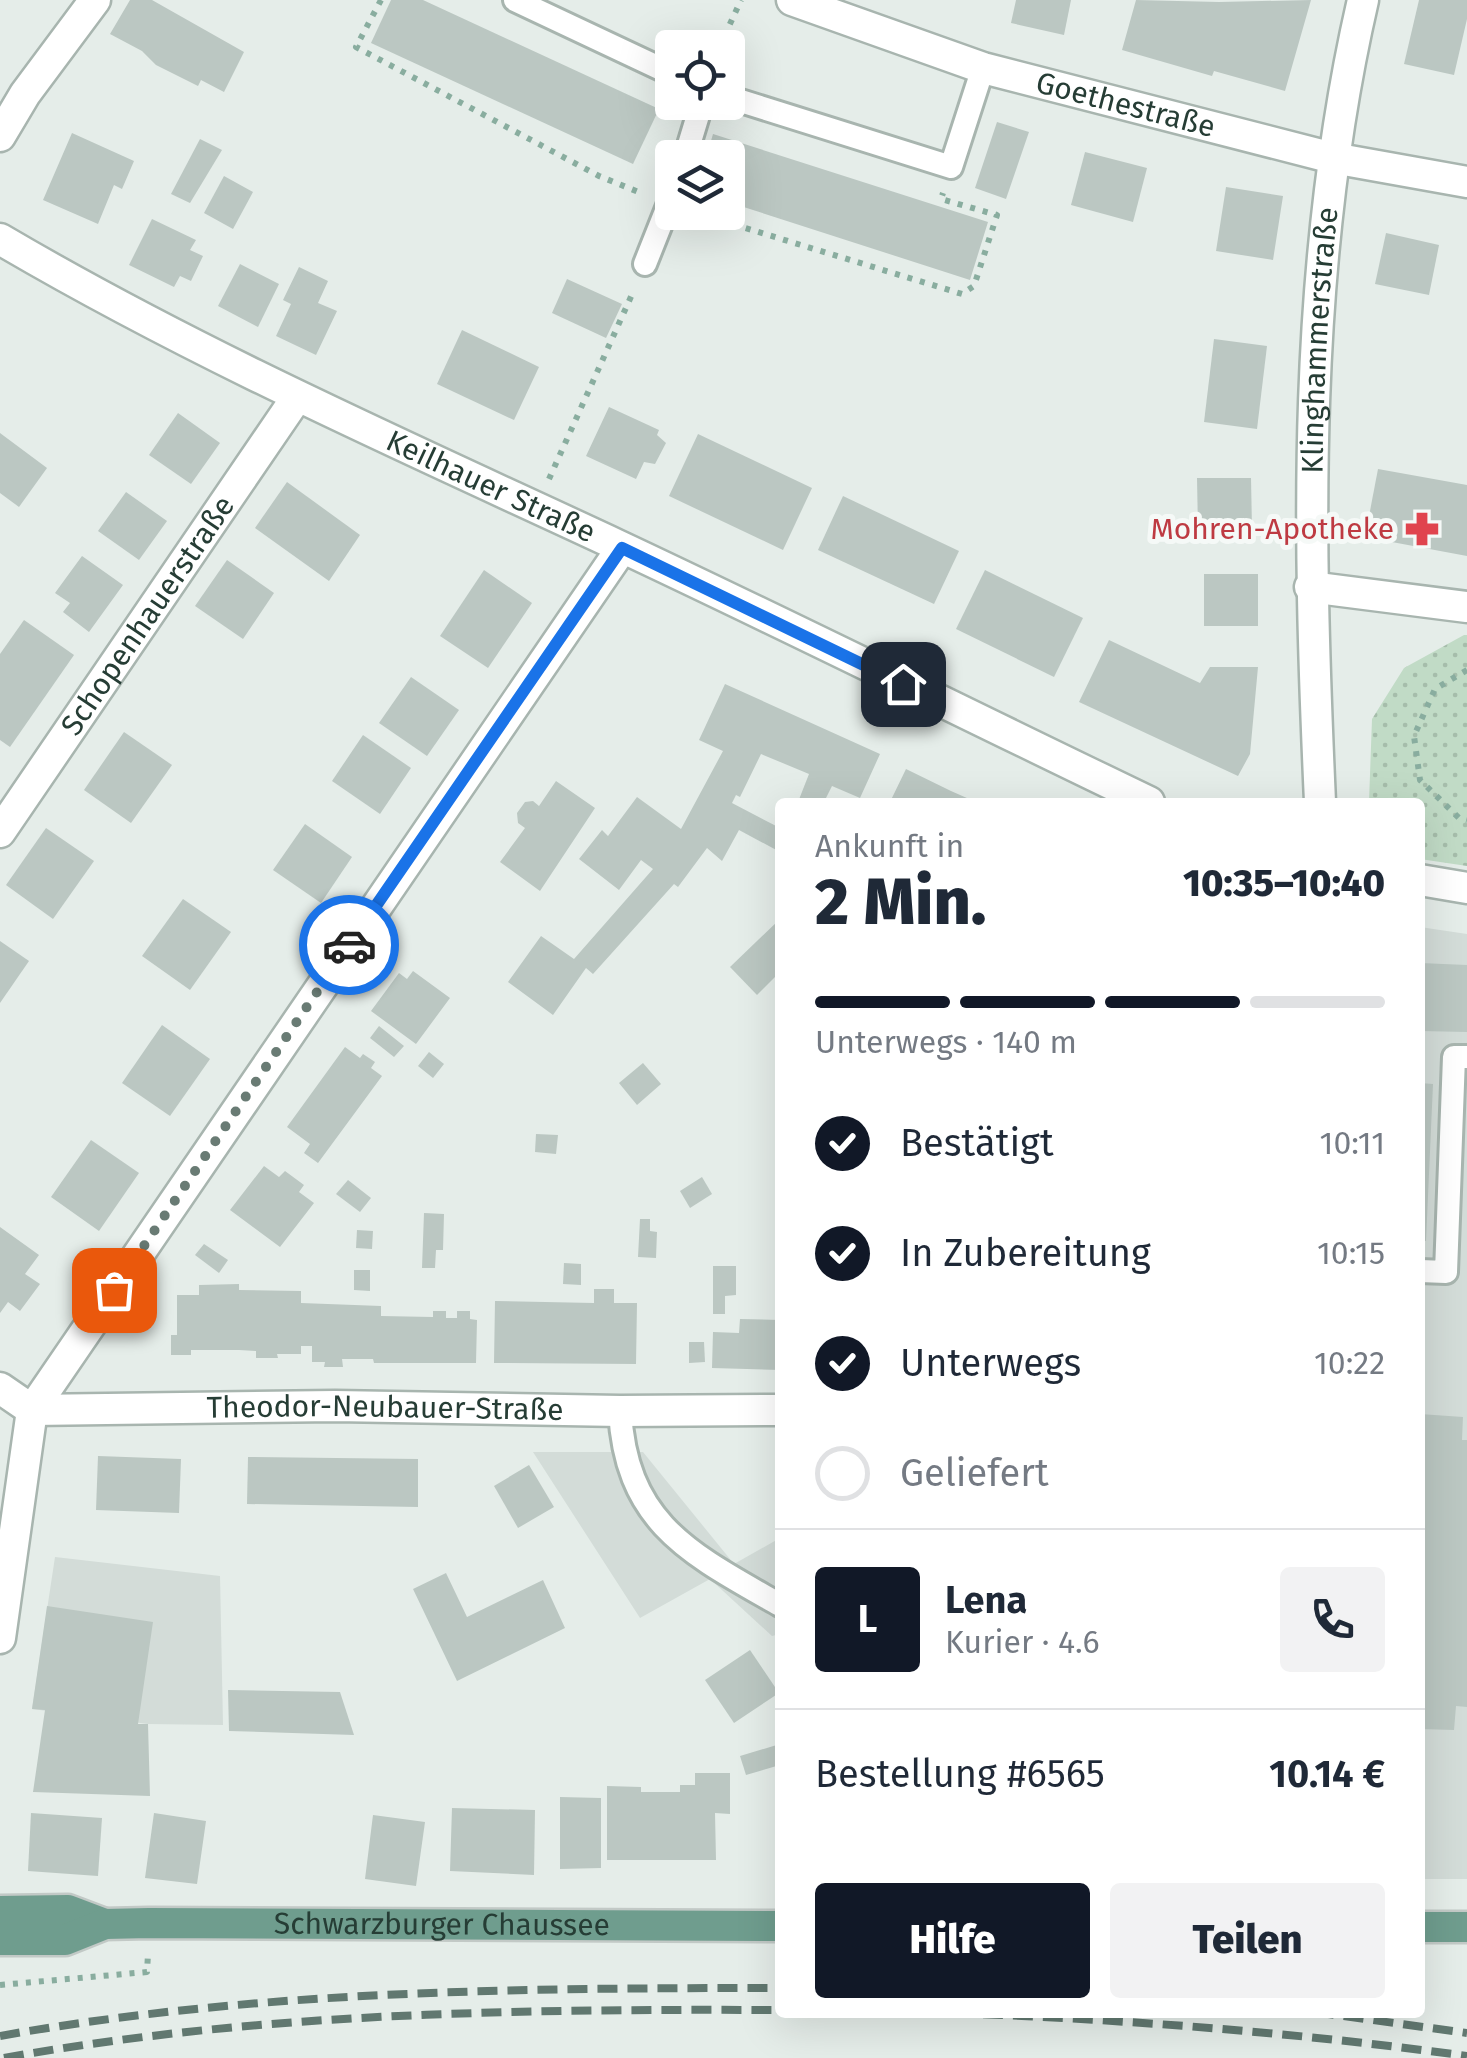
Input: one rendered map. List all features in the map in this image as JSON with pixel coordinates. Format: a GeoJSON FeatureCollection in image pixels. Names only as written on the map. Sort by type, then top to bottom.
{"type":"FeatureCollection","features":[{"type":"Feature","properties":{"kind":"main road","name":"Schwarzburger Chaussee"},"geometry":{"type":"LineString","coordinates":[[0,1911],[68,1910],[105,1924]]}},
{"type":"Feature","properties":{"kind":"main road","name":"Schwarzburger Chaussee"},"geometry":{"type":"LineString","coordinates":[[0,1940],[65,1940],[105,1924],[149,1923],[775,1926]]}},
{"type":"Feature","properties":{"kind":"main road"},"geometry":{"type":"LineString","coordinates":[[1425,1927],[1467,1927]]}},
{"type":"Feature","properties":{"kind":"street"},"geometry":{"type":"LineString","coordinates":[[0,136],[96,0]]}},
{"type":"Feature","properties":{"kind":"street","name":"Goethestraße"},"geometry":{"type":"LineString","coordinates":[[792,0],[982,68],[1334,158],[1467,182]]}},
{"type":"Feature","properties":{"kind":"street","name":"Klinghammerstraße"},"geometry":{"type":"LineString","coordinates":[[1320,798],[1310,586],[1317,313],[1334,158],[1363,0]]}},
{"type":"Feature","properties":{"kind":"street","name":"Keilhauer Straße"},"geometry":{"type":"LineString","coordinates":[[1,242],[108,302],[298,397],[1141,798]]}},
{"type":"Feature","properties":{"kind":"street","name":"Schopenhauerstraße"},"geometry":{"type":"LineString","coordinates":[[0,832],[298,397]]}},
{"type":"Feature","properties":{"kind":"street"},"geometry":{"type":"LineString","coordinates":[[0,1638],[32,1410],[622,548]]}},
{"type":"Feature","properties":{"kind":"street"},"geometry":{"type":"LineString","coordinates":[[1310,586],[1467,607]]}},
{"type":"Feature","properties":{"kind":"street"},"geometry":{"type":"LineString","coordinates":[[1425,881],[1467,888]]}},
{"type":"Feature","properties":{"kind":"street"},"geometry":{"type":"LineString","coordinates":[[0,1388],[32,1410]]}},
{"type":"Feature","properties":{"kind":"street","name":"Theodor-Neubauer-Straße"},"geometry":{"type":"LineString","coordinates":[[32,1410],[336,1406],[775,1410]]}},
{"type":"Feature","properties":{"kind":"lane"},"geometry":{"type":"LineString","coordinates":[[515,0],[655,66]]}},
{"type":"Feature","properties":{"kind":"lane"},"geometry":{"type":"LineString","coordinates":[[745,102],[951,167],[982,68]]}},
{"type":"Feature","properties":{"kind":"lane"},"geometry":{"type":"LineString","coordinates":[[645,264],[659,230]]}},
{"type":"Feature","properties":{"kind":"lane"},"geometry":{"type":"LineString","coordinates":[[1425,1272],[1446,1272],[1454,1057],[1467,1058]]}},
{"type":"Feature","properties":{"kind":"lane"},"geometry":{"type":"LineString","coordinates":[[620,1411],[622,1446],[638,1494],[674,1538],[775,1602]]}},
{"type":"Feature","properties":{"kind":"path"},"geometry":{"type":"LineString","coordinates":[[381,0],[356,46],[600,176],[655,195]]}},
{"type":"Feature","properties":{"kind":"path"},"geometry":{"type":"LineString","coordinates":[[727,30],[741,0]]}},
{"type":"Feature","properties":{"kind":"path"},"geometry":{"type":"LineString","coordinates":[[745,228],[962,294],[974,286],[997,215],[941,200],[951,167]]}},
{"type":"Feature","properties":{"kind":"path"},"geometry":{"type":"LineString","coordinates":[[536,508],[645,264]]}},
{"type":"Feature","properties":{"kind":"path"},"geometry":{"type":"LineString","coordinates":[[1467,670],[1435,688],[1414,736],[1420,780],[1459,818],[1467,820]]}},
{"type":"Feature","properties":{"kind":"path"},"geometry":{"type":"LineString","coordinates":[[0,1985],[147,1972],[149,1923]]}},
{"type":"Feature","properties":{"kind":"shaded area"},"geometry":{"type":"Polygon","coordinates":[[[1425,928],[1467,934],[1467,1879],[1425,1879],[1425,928]]]}},
{"type":"Feature","properties":{"kind":"shaded area"},"geometry":{"type":"Polygon","coordinates":[[[533,1452],[643,1452],[734,1564],[775,1541],[775,1635],[710,1579],[640,1618],[533,1452]]]}},
{"type":"Feature","properties":{"kind":"shaded area"},"geometry":{"type":"Polygon","coordinates":[[[55,1557],[220,1576],[223,1725],[148,1724],[32,1709],[55,1557]]]}},
{"type":"Feature","properties":{"kind":"green space"},"geometry":{"type":"Polygon","coordinates":[[[1467,635],[1467,866],[1425,860],[1425,798],[1369,798],[1372,719],[1404,668],[1467,635]]]}},
{"type":"Feature","properties":{"kind":"building"},"geometry":{"type":"Polygon","coordinates":[[[130,0],[152,0],[244,52],[224,92],[201,80],[198,86],[156,65],[142,51],[110,34],[130,0]]]}},
{"type":"Feature","properties":{"kind":"building"},"geometry":{"type":"Polygon","coordinates":[[[391,0],[423,0],[655,107],[655,117],[633,164],[371,43],[391,0]]]}},
{"type":"Feature","properties":{"kind":"building"},"geometry":{"type":"Polygon","coordinates":[[[1016,0],[1071,0],[1064,35],[1011,23],[1016,0]]]}},
{"type":"Feature","properties":{"kind":"building"},"geometry":{"type":"Polygon","coordinates":[[[1136,0],[1311,0],[1285,91],[1214,71],[1212,76],[1122,50],[1136,0]]]}},
{"type":"Feature","properties":{"kind":"building"},"geometry":{"type":"Polygon","coordinates":[[[1419,0],[1467,0],[1467,19],[1454,75],[1404,64],[1419,0]]]}},
{"type":"Feature","properties":{"kind":"building"},"geometry":{"type":"Polygon","coordinates":[[[997,122],[1029,132],[1006,199],[975,188],[997,122]]]}},
{"type":"Feature","properties":{"kind":"building"},"geometry":{"type":"Polygon","coordinates":[[[72,133],[134,161],[122,189],[114,185],[98,224],[43,200],[72,133]]]}},
{"type":"Feature","properties":{"kind":"building"},"geometry":{"type":"Polygon","coordinates":[[[200,139],[222,150],[190,203],[171,194],[200,139]]]}},
{"type":"Feature","properties":{"kind":"building"},"geometry":{"type":"Polygon","coordinates":[[[745,144],[988,222],[970,280],[745,207],[745,144]]]}},
{"type":"Feature","properties":{"kind":"building"},"geometry":{"type":"Polygon","coordinates":[[[1085,152],[1147,168],[1133,222],[1071,205],[1085,152]]]}},
{"type":"Feature","properties":{"kind":"building"},"geometry":{"type":"Polygon","coordinates":[[[224,176],[253,192],[233,229],[204,213],[224,176]]]}},
{"type":"Feature","properties":{"kind":"building"},"geometry":{"type":"Polygon","coordinates":[[[1226,187],[1283,196],[1273,260],[1216,251],[1226,187]]]}},
{"type":"Feature","properties":{"kind":"building"},"geometry":{"type":"Polygon","coordinates":[[[152,219],[196,240],[190,250],[203,256],[191,281],[180,276],[174,287],[129,265],[152,219]]]}},
{"type":"Feature","properties":{"kind":"building"},"geometry":{"type":"Polygon","coordinates":[[[1386,233],[1439,245],[1429,295],[1375,284],[1386,233]]]}},
{"type":"Feature","properties":{"kind":"building"},"geometry":{"type":"Polygon","coordinates":[[[240,264],[279,284],[258,327],[218,306],[240,264]]]}},
{"type":"Feature","properties":{"kind":"building"},"geometry":{"type":"Polygon","coordinates":[[[299,267],[328,281],[318,303],[337,311],[316,355],[276,336],[291,304],[283,300],[299,267]]]}},
{"type":"Feature","properties":{"kind":"building"},"geometry":{"type":"Polygon","coordinates":[[[567,279],[622,304],[606,338],[552,313],[567,279]]]}},
{"type":"Feature","properties":{"kind":"building"},"geometry":{"type":"Polygon","coordinates":[[[462,330],[539,367],[514,420],[437,384],[462,330]]]}},
{"type":"Feature","properties":{"kind":"building"},"geometry":{"type":"Polygon","coordinates":[[[1214,339],[1267,346],[1257,429],[1204,422],[1214,339]]]}},
{"type":"Feature","properties":{"kind":"building"},"geometry":{"type":"Polygon","coordinates":[[[609,407],[659,430],[657,435],[666,443],[655,464],[644,462],[636,479],[586,456],[609,407]]]}},
{"type":"Feature","properties":{"kind":"building"},"geometry":{"type":"Polygon","coordinates":[[[178,413],[220,443],[191,484],[149,455],[178,413]]]}},
{"type":"Feature","properties":{"kind":"building"},"geometry":{"type":"Polygon","coordinates":[[[0,433],[47,468],[19,507],[0,493],[0,433]]]}},
{"type":"Feature","properties":{"kind":"building"},"geometry":{"type":"Polygon","coordinates":[[[698,434],[812,488],[783,550],[669,496],[698,434]]]}},
{"type":"Feature","properties":{"kind":"building"},"geometry":{"type":"Polygon","coordinates":[[[1378,469],[1467,485],[1467,556],[1365,537],[1378,469]]]}},
{"type":"Feature","properties":{"kind":"building"},"geometry":{"type":"Polygon","coordinates":[[[1197,478],[1251,478],[1252,529],[1198,530],[1197,478]]]}},
{"type":"Feature","properties":{"kind":"building"},"geometry":{"type":"Polygon","coordinates":[[[287,482],[360,535],[329,581],[255,528],[287,482]]]}},
{"type":"Feature","properties":{"kind":"building"},"geometry":{"type":"Polygon","coordinates":[[[126,492],[167,521],[139,560],[98,531],[126,492]]]}},
{"type":"Feature","properties":{"kind":"building"},"geometry":{"type":"Polygon","coordinates":[[[843,496],[959,551],[934,604],[818,550],[843,496]]]}},
{"type":"Feature","properties":{"kind":"building"},"geometry":{"type":"Polygon","coordinates":[[[82,556],[123,585],[89,632],[63,612],[70,603],[55,593],[82,556]]]}},
{"type":"Feature","properties":{"kind":"building"},"geometry":{"type":"Polygon","coordinates":[[[227,560],[274,593],[243,639],[195,606],[227,560]]]}},
{"type":"Feature","properties":{"kind":"building"},"geometry":{"type":"Polygon","coordinates":[[[484,570],[532,603],[488,668],[440,636],[484,570]]]}},
{"type":"Feature","properties":{"kind":"building"},"geometry":{"type":"Polygon","coordinates":[[[985,570],[1083,618],[1054,677],[956,629],[985,570]]]}},
{"type":"Feature","properties":{"kind":"building"},"geometry":{"type":"Polygon","coordinates":[[[1204,574],[1258,574],[1258,626],[1204,626],[1204,574]]]}},
{"type":"Feature","properties":{"kind":"building"},"geometry":{"type":"Polygon","coordinates":[[[24,620],[74,655],[10,747],[0,740],[0,654],[24,620]]]}},
{"type":"Feature","properties":{"kind":"building"},"geometry":{"type":"Polygon","coordinates":[[[1109,640],[1200,683],[1210,667],[1258,667],[1250,754],[1238,776],[1079,702],[1109,640]]]}},
{"type":"Feature","properties":{"kind":"building"},"geometry":{"type":"Polygon","coordinates":[[[411,677],[459,710],[427,756],[379,723],[411,677]]]}},
{"type":"Feature","properties":{"kind":"building"},"geometry":{"type":"Polygon","coordinates":[[[725,684],[880,754],[860,798],[832,786],[826,798],[800,798],[809,774],[761,754],[740,797],[736,795],[732,803],[775,825],[775,849],[739,830],[722,861],[707,848],[678,887],[674,884],[593,974],[586,968],[553,1015],[508,982],[541,936],[574,959],[653,869],[641,860],[619,890],[579,859],[602,830],[608,836],[637,797],[681,829],[723,751],[699,740],[725,684]]]}},
{"type":"Feature","properties":{"kind":"building"},"geometry":{"type":"Polygon","coordinates":[[[124,732],[172,765],[131,823],[84,790],[124,732]]]}},
{"type":"Feature","properties":{"kind":"building"},"geometry":{"type":"Polygon","coordinates":[[[363,735],[411,768],[380,814],[332,781],[363,735]]]}},
{"type":"Feature","properties":{"kind":"building"},"geometry":{"type":"Polygon","coordinates":[[[906,769],[967,798],[892,798],[906,769]]]}},
{"type":"Feature","properties":{"kind":"building"},"geometry":{"type":"Polygon","coordinates":[[[556,781],[595,808],[540,891],[500,862],[525,828],[518,823],[517,813],[525,802],[533,801],[539,806],[556,781]]]}},
{"type":"Feature","properties":{"kind":"building"},"geometry":{"type":"Polygon","coordinates":[[[305,824],[352,857],[321,903],[273,870],[305,824]]]}},
{"type":"Feature","properties":{"kind":"building"},"geometry":{"type":"Polygon","coordinates":[[[46,828],[94,861],[53,919],[6,885],[46,828]]]}},
{"type":"Feature","properties":{"kind":"building"},"geometry":{"type":"Polygon","coordinates":[[[183,899],[231,932],[190,990],[142,956],[183,899]]]}},
{"type":"Feature","properties":{"kind":"building"},"geometry":{"type":"Polygon","coordinates":[[[775,924],[775,977],[757,995],[730,967],[775,924]]]}},
{"type":"Feature","properties":{"kind":"building"},"geometry":{"type":"Polygon","coordinates":[[[0,941],[29,961],[0,1003],[0,941]]]}},
{"type":"Feature","properties":{"kind":"building"},"geometry":{"type":"Polygon","coordinates":[[[1425,963],[1467,965],[1467,1032],[1425,1031],[1425,963]]]}},
{"type":"Feature","properties":{"kind":"building"},"geometry":{"type":"Polygon","coordinates":[[[413,971],[450,998],[416,1044],[371,1011],[399,973],[407,979],[413,971]]]}},
{"type":"Feature","properties":{"kind":"building"},"geometry":{"type":"Polygon","coordinates":[[[162,1025],[210,1059],[170,1116],[122,1083],[162,1025]]]}},
{"type":"Feature","properties":{"kind":"building"},"geometry":{"type":"Polygon","coordinates":[[[379,1026],[404,1046],[394,1057],[370,1038],[379,1026]]]}},
{"type":"Feature","properties":{"kind":"building"},"geometry":{"type":"Polygon","coordinates":[[[345,1047],[360,1058],[363,1054],[375,1062],[371,1068],[382,1076],[318,1163],[304,1153],[310,1144],[287,1127],[345,1047]]]}},
{"type":"Feature","properties":{"kind":"building"},"geometry":{"type":"Polygon","coordinates":[[[429,1052],[444,1064],[433,1078],[418,1066],[429,1052]]]}},
{"type":"Feature","properties":{"kind":"building"},"geometry":{"type":"Polygon","coordinates":[[[643,1063],[661,1084],[637,1105],[619,1083],[643,1063]]]}},
{"type":"Feature","properties":{"kind":"building"},"geometry":{"type":"Polygon","coordinates":[[[1425,1083],[1433,1084],[1425,1241],[1425,1083]]]}},
{"type":"Feature","properties":{"kind":"building"},"geometry":{"type":"Polygon","coordinates":[[[536,1134],[558,1135],[556,1154],[535,1152],[536,1134]]]}},
{"type":"Feature","properties":{"kind":"building"},"geometry":{"type":"Polygon","coordinates":[[[91,1140],[139,1173],[99,1231],[51,1197],[91,1140]]]}},
{"type":"Feature","properties":{"kind":"building"},"geometry":{"type":"Polygon","coordinates":[[[264,1166],[279,1177],[285,1171],[304,1185],[299,1192],[314,1203],[280,1247],[230,1210],[264,1166]]]}},
{"type":"Feature","properties":{"kind":"building"},"geometry":{"type":"Polygon","coordinates":[[[702,1177],[712,1194],[690,1208],[680,1191],[702,1177]]]}},
{"type":"Feature","properties":{"kind":"building"},"geometry":{"type":"Polygon","coordinates":[[[348,1180],[371,1198],[360,1212],[336,1194],[348,1180]]]}},
{"type":"Feature","properties":{"kind":"building"},"geometry":{"type":"Polygon","coordinates":[[[424,1213],[444,1214],[443,1250],[436,1250],[435,1268],[422,1268],[424,1213]]]}},
{"type":"Feature","properties":{"kind":"building"},"geometry":{"type":"Polygon","coordinates":[[[640,1219],[650,1219],[650,1231],[657,1232],[656,1258],[638,1257],[640,1219]]]}},
{"type":"Feature","properties":{"kind":"building"},"geometry":{"type":"Polygon","coordinates":[[[0,1227],[39,1255],[25,1274],[40,1284],[20,1311],[8,1302],[0,1313],[0,1227]]]}},
{"type":"Feature","properties":{"kind":"building"},"geometry":{"type":"Polygon","coordinates":[[[357,1230],[373,1231],[372,1249],[356,1248],[357,1230]]]}},
{"type":"Feature","properties":{"kind":"building"},"geometry":{"type":"Polygon","coordinates":[[[204,1244],[228,1260],[219,1273],[195,1255],[204,1244]]]}},
{"type":"Feature","properties":{"kind":"building"},"geometry":{"type":"Polygon","coordinates":[[[564,1263],[581,1264],[581,1285],[563,1284],[564,1263]]]}},
{"type":"Feature","properties":{"kind":"building"},"geometry":{"type":"Polygon","coordinates":[[[713,1266],[736,1266],[736,1295],[725,1296],[725,1314],[713,1314],[713,1266]]]}},
{"type":"Feature","properties":{"kind":"building"},"geometry":{"type":"Polygon","coordinates":[[[354,1270],[370,1270],[370,1291],[354,1290],[354,1270]]]}},
{"type":"Feature","properties":{"kind":"building"},"geometry":{"type":"Polygon","coordinates":[[[239,1284],[239,1290],[301,1291],[301,1303],[381,1306],[381,1316],[433,1317],[433,1311],[446,1311],[446,1318],[457,1318],[457,1311],[470,1311],[470,1319],[477,1320],[476,1363],[374,1363],[373,1359],[342,1359],[343,1367],[324,1367],[325,1362],[312,1362],[312,1346],[301,1346],[301,1354],[277,1354],[278,1358],[256,1358],[256,1351],[239,1350],[191,1350],[191,1355],[171,1355],[171,1335],[177,1335],[177,1295],[199,1295],[199,1285],[239,1284]]]}},
{"type":"Feature","properties":{"kind":"building"},"geometry":{"type":"Polygon","coordinates":[[[594,1289],[614,1289],[614,1303],[637,1303],[636,1364],[494,1363],[495,1301],[594,1303],[594,1289]]]}},
{"type":"Feature","properties":{"kind":"building"},"geometry":{"type":"Polygon","coordinates":[[[740,1319],[775,1320],[775,1370],[712,1368],[713,1332],[739,1333],[740,1319]]]}},
{"type":"Feature","properties":{"kind":"building"},"geometry":{"type":"Polygon","coordinates":[[[689,1342],[704,1342],[705,1362],[689,1363],[689,1342]]]}},
{"type":"Feature","properties":{"kind":"building"},"geometry":{"type":"Polygon","coordinates":[[[1425,1414],[1463,1417],[1462,1440],[1467,1440],[1467,1707],[1456,1706],[1454,1730],[1425,1729],[1425,1414]]]}},
{"type":"Feature","properties":{"kind":"building"},"geometry":{"type":"Polygon","coordinates":[[[98,1456],[181,1459],[179,1513],[96,1510],[98,1456]]]}},
{"type":"Feature","properties":{"kind":"building"},"geometry":{"type":"Polygon","coordinates":[[[248,1457],[418,1459],[418,1507],[247,1504],[248,1457]]]}},
{"type":"Feature","properties":{"kind":"building"},"geometry":{"type":"Polygon","coordinates":[[[529,1465],[554,1507],[518,1528],[494,1486],[529,1465]]]}},
{"type":"Feature","properties":{"kind":"building"},"geometry":{"type":"Polygon","coordinates":[[[446,1573],[467,1617],[543,1580],[565,1628],[457,1681],[413,1589],[446,1573]]]}},
{"type":"Feature","properties":{"kind":"building"},"geometry":{"type":"Polygon","coordinates":[[[47,1606],[153,1622],[138,1724],[148,1724],[150,1796],[33,1792],[45,1710],[32,1709],[47,1606]]]}},
{"type":"Feature","properties":{"kind":"building"},"geometry":{"type":"Polygon","coordinates":[[[750,1650],[775,1687],[775,1696],[734,1723],[705,1680],[750,1650]]]}},
{"type":"Feature","properties":{"kind":"building"},"geometry":{"type":"Polygon","coordinates":[[[228,1690],[340,1692],[354,1735],[229,1731],[228,1690]]]}},
{"type":"Feature","properties":{"kind":"building"},"geometry":{"type":"Polygon","coordinates":[[[775,1746],[775,1766],[746,1775],[740,1756],[775,1746]]]}},
{"type":"Feature","properties":{"kind":"building"},"geometry":{"type":"Polygon","coordinates":[[[695,1773],[730,1773],[730,1814],[715,1813],[716,1860],[607,1860],[607,1786],[641,1787],[641,1792],[680,1792],[680,1785],[695,1785],[695,1773]]]}},
{"type":"Feature","properties":{"kind":"building"},"geometry":{"type":"Polygon","coordinates":[[[560,1797],[601,1798],[601,1868],[560,1869],[560,1797]]]}},
{"type":"Feature","properties":{"kind":"building"},"geometry":{"type":"Polygon","coordinates":[[[452,1808],[535,1810],[534,1875],[450,1871],[452,1808]]]}},
{"type":"Feature","properties":{"kind":"building"},"geometry":{"type":"Polygon","coordinates":[[[31,1813],[102,1818],[98,1876],[28,1871],[31,1813]]]}},
{"type":"Feature","properties":{"kind":"building"},"geometry":{"type":"Polygon","coordinates":[[[154,1813],[206,1821],[197,1884],[145,1878],[154,1813]]]}},
{"type":"Feature","properties":{"kind":"building"},"geometry":{"type":"Polygon","coordinates":[[[373,1815],[425,1822],[416,1886],[365,1879],[373,1815]]]}},
{"type":"Feature","properties":{"kind":"railway"},"geometry":{"type":"LineString","coordinates":[[0,2036],[194,2009],[291,2001],[487,1991],[775,1988]]}},
{"type":"Feature","properties":{"kind":"railway"},"geometry":{"type":"LineString","coordinates":[[4,2058],[100,2043],[294,2022],[488,2013],[775,2010]]}},
{"type":"Feature","properties":{"kind":"railway"},"geometry":{"type":"LineString","coordinates":[[1060,2018],[1331,2039],[1467,2056]]}},
{"type":"Feature","properties":{"kind":"railway"},"geometry":{"type":"LineString","coordinates":[[1358,2018],[1467,2033]]}},
{"type":"Feature","properties":{"kind":"way so far"},"geometry":{"type":"LineString","coordinates":[[114,1290],[349,945]]}},
{"type":"Feature","properties":{"kind":"place","name":"Mohren-Apotheke"},"geometry":{"type":"Point","coordinates":[1422,529]}},
{"type":"Feature","properties":{"kind":"route"},"geometry":{"type":"LineString","coordinates":[[349,945],[622,548],[903,684]]}}]}
